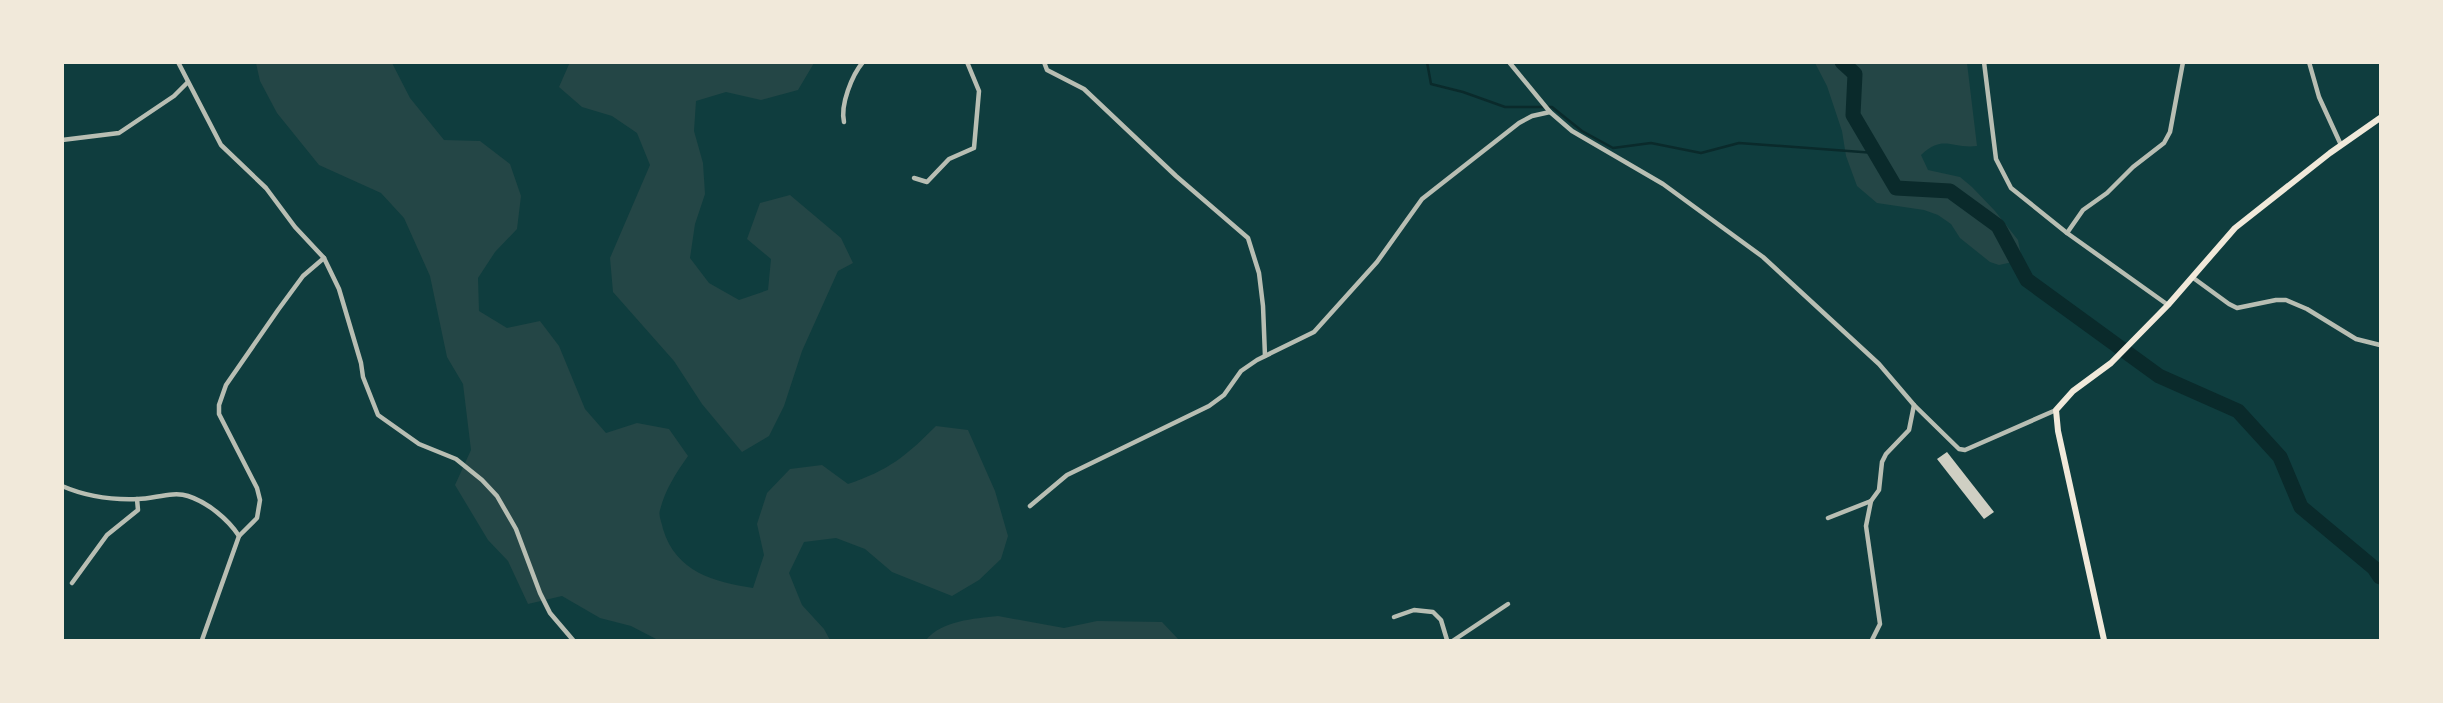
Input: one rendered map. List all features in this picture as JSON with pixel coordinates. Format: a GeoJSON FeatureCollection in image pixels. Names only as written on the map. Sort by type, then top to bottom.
{"type":"FeatureCollection","features":[{"type":"Feature","properties":{"kind":"main road"},"geometry":{"type":"LineString","coordinates":[[2104,640],[2058,431],[2056,410],[2073,391],[2111,362],[2168,305],[2244,220],[2341,145],[2380,118]]}},
{"type":"Feature","properties":{"kind":"street"},"geometry":{"type":"LineString","coordinates":[[178,62],[187,83],[200,103],[221,145],[266,188],[295,227],[324,258],[340,289],[361,363],[363,377],[378,415],[419,444],[456,459],[482,480],[497,496],[516,529],[540,593],[550,613],[573,640]]}},
{"type":"Feature","properties":{"kind":"street"},"geometry":{"type":"LineString","coordinates":[[844,122],[843,116],[847,87],[863,62]]}},
{"type":"Feature","properties":{"kind":"street"},"geometry":{"type":"LineString","coordinates":[[914,178],[927,182],[949,159],[974,148],[979,91],[968,62]]}},
{"type":"Feature","properties":{"kind":"street"},"geometry":{"type":"LineString","coordinates":[[1044,62],[1047,70],[1084,89],[1176,176],[1248,238],[1259,273],[1263,306],[1265,356]]}},
{"type":"Feature","properties":{"kind":"street"},"geometry":{"type":"LineString","coordinates":[[1509,62],[1550,112],[1572,131],[1663,184],[1763,257],[1879,364],[1914,405],[1962,450],[2056,410]]}},
{"type":"Feature","properties":{"kind":"street"},"geometry":{"type":"LineString","coordinates":[[1984,62],[1997,163],[2011,188],[2067,233],[2168,305]]}},
{"type":"Feature","properties":{"kind":"street"},"geometry":{"type":"LineString","coordinates":[[2067,233],[2083,210],[2107,193],[2133,167],[2164,143],[2170,132],[2183,62]]}},
{"type":"Feature","properties":{"kind":"street"},"geometry":{"type":"LineString","coordinates":[[2309,62],[2319,97],[2341,145]]}},
{"type":"Feature","properties":{"kind":"street"},"geometry":{"type":"LineString","coordinates":[[62,140],[119,133],[174,96],[187,83]]}},
{"type":"Feature","properties":{"kind":"street"},"geometry":{"type":"LineString","coordinates":[[1030,506],[1067,475],[1209,406],[1224,395],[1241,371],[1265,356],[1314,332],[1377,262],[1411,212],[1432,191],[1519,123],[1532,116],[1550,112]]}},
{"type":"Feature","properties":{"kind":"street"},"geometry":{"type":"LineString","coordinates":[[202,640],[239,536],[257,518],[259,493],[219,414],[222,396],[234,372],[288,296],[303,276],[324,258]]}},
{"type":"Feature","properties":{"kind":"street"},"geometry":{"type":"LineString","coordinates":[[2192,277],[2237,308],[2276,300],[2286,300],[2307,309],[2356,338],[2380,345]]}},
{"type":"Feature","properties":{"kind":"street"},"geometry":{"type":"LineString","coordinates":[[1872,640],[1880,624],[1866,526],[1871,502],[1879,490],[1882,462],[1886,454],[1909,430],[1914,405]]}},
{"type":"Feature","properties":{"kind":"street"},"geometry":{"type":"LineString","coordinates":[[62,486],[81,494],[137,499],[187,496],[216,512],[233,527],[239,536]]}},
{"type":"Feature","properties":{"kind":"street"},"geometry":{"type":"LineString","coordinates":[[72,583],[107,535],[138,510],[137,499]]}},
{"type":"Feature","properties":{"kind":"street"},"geometry":{"type":"LineString","coordinates":[[1828,518],[1871,502]]}},
{"type":"Feature","properties":{"kind":"street"},"geometry":{"type":"LineString","coordinates":[[1454,640],[1508,604]]}},
{"type":"Feature","properties":{"kind":"street"},"geometry":{"type":"LineString","coordinates":[[1394,617],[1414,610],[1432,612],[1441,620],[1446,640]]}},
{"type":"Feature","properties":{"kind":"shaded area"},"geometry":{"type":"Polygon","coordinates":[[[570,62],[814,63],[798,90],[761,100],[726,92],[696,101],[694,131],[703,163],[705,194],[695,224],[690,258],[709,283],[739,300],[768,290],[771,259],[747,239],[760,203],[790,195],[841,238],[853,263],[838,271],[802,351],[784,406],[769,436],[742,452],[702,404],[674,361],[613,292],[610,258],[650,165],[637,133],[612,116],[582,107],[559,87],[570,62]]]}},
{"type":"Feature","properties":{"kind":"shaded area"},"geometry":{"type":"Polygon","coordinates":[[[256,63],[392,63],[410,98],[444,140],[480,141],[510,164],[521,196],[517,229],[495,252],[478,278],[479,311],[507,328],[540,321],[559,346],[585,409],[606,433],[637,423],[669,429],[688,456],[668,489],[659,515],[669,544],[677,556],[687,565],[711,578],[738,586],[753,588],[764,555],[757,524],[767,493],[790,469],[822,465],[848,484],[886,468],[915,446],[936,426],[968,430],[995,491],[1008,536],[1001,559],[979,580],[952,596],[892,572],[865,549],[836,538],[804,542],[789,573],[802,605],[824,629],[830,640],[658,640],[631,626],[600,618],[562,596],[528,604],[508,561],[488,540],[455,485],[471,450],[463,384],[447,357],[430,276],[404,218],[381,193],[319,165],[277,113],[260,81],[256,63]]]}},
{"type":"Feature","properties":{"kind":"shaded area"},"geometry":{"type":"Polygon","coordinates":[[[1815,63],[1967,63],[1977,146],[1942,144],[1936,145],[1921,155],[1928,170],[1960,177],[1972,187],[1995,211],[2018,240],[2022,260],[1999,265],[1990,262],[1960,238],[1951,224],[1938,215],[1924,210],[1877,203],[1857,186],[1846,156],[1842,131],[1827,86],[1815,63]]]}},
{"type":"Feature","properties":{"kind":"shaded area"},"geometry":{"type":"Polygon","coordinates":[[[998,616],[1064,628],[1097,621],[1162,622],[1179,640],[926,640],[933,633],[950,624],[998,616]]]}},
{"type":"Feature","properties":{"kind":"building"},"geometry":{"type":"Polygon","coordinates":[[[1947,452],[1994,512],[1984,519],[1937,459],[1947,452]]]}},
{"type":"Feature","properties":{"kind":"waterway"},"geometry":{"type":"LineString","coordinates":[[1427,62],[1431,84],[1463,92],[1505,107],[1552,107],[1582,131],[1613,148],[1651,143],[1701,153],[1739,143],[1875,153]]}},
{"type":"Feature","properties":{"kind":"waterway"},"geometry":{"type":"LineString","coordinates":[[1842,62],[1855,74],[1853,115],[1896,188],[1950,191],[1998,226],[2027,280],[2159,376],[2238,411],[2280,457],[2301,507],[2374,568],[2380,577]]}}]}
